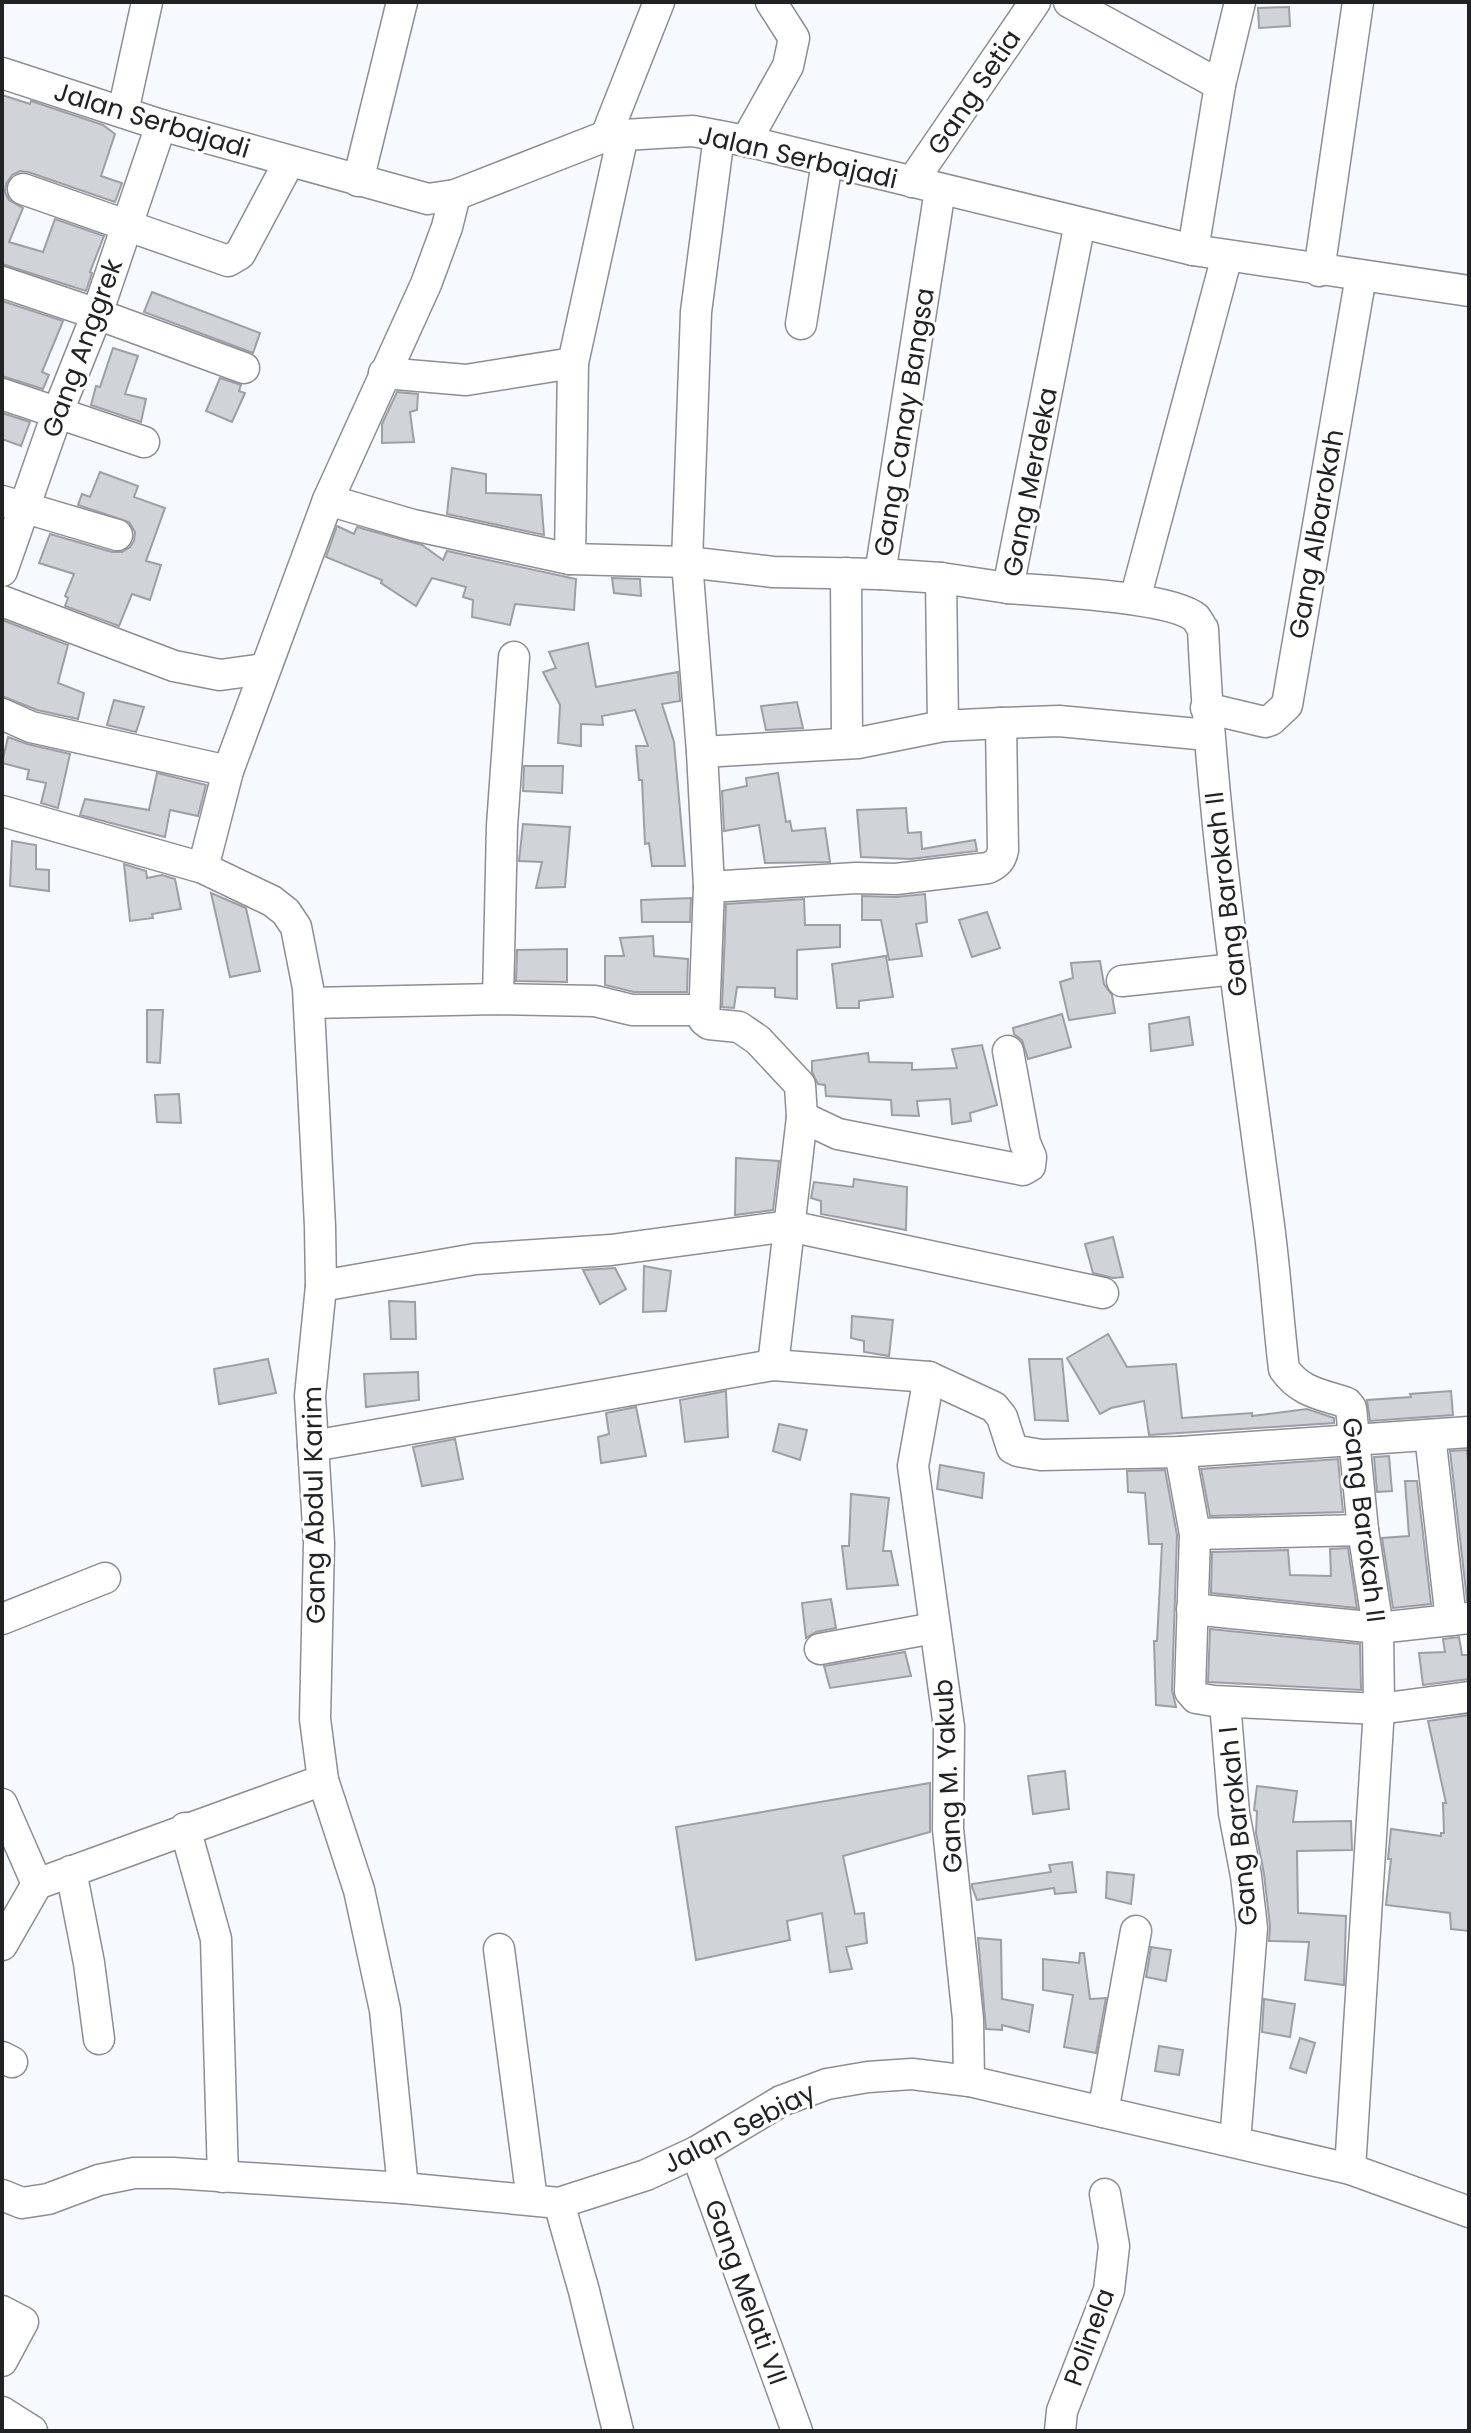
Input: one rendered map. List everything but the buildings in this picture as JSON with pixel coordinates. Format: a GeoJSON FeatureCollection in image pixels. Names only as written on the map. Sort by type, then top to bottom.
{"type":"FeatureCollection","features":[{"type":"Feature","properties":{"kind":"street"},"geometry":{"type":"LineString","coordinates":[[123,112],[147,2]]}},
{"type":"Feature","properties":{"kind":"street"},"geometry":{"type":"LineString","coordinates":[[358,181],[402,2]]}},
{"type":"Feature","properties":{"kind":"street"},"geometry":{"type":"LineString","coordinates":[[771,2],[794,38],[792,53],[788,66],[732,138],[696,312],[687,562],[709,887],[704,1020],[709,1024],[739,1027],[758,1040],[800,1085],[802,1117],[773,1365]]}},
{"type":"Feature","properties":{"kind":"street","name":"Gang Setia"},"geometry":{"type":"LineString","coordinates":[[926,186],[1035,2]]}},
{"type":"Feature","properties":{"kind":"street"},"geometry":{"type":"LineString","coordinates":[[1069,2],[1220,85]]}},
{"type":"Feature","properties":{"kind":"street"},"geometry":{"type":"LineString","coordinates":[[1193,250],[1220,85],[1240,2]]}},
{"type":"Feature","properties":{"kind":"street"},"geometry":{"type":"LineString","coordinates":[[1319,271],[1358,2]]}},
{"type":"Feature","properties":{"kind":"street"},"geometry":{"type":"LineString","coordinates":[[570,559],[573,363],[615,136],[656,3]]}},
{"type":"Feature","properties":{"kind":"street","name":"Jalan Serbajadi"},"geometry":{"type":"LineString","coordinates":[[2,73],[161,125],[428,199],[455,195],[615,136],[693,131],[1193,250],[1469,291]]}},
{"type":"Feature","properties":{"kind":"street","name":"Gang Anggrek"},"geometry":{"type":"LineString","coordinates":[[2,571],[13,504],[57,414],[97,314],[161,125]]}},
{"type":"Feature","properties":{"kind":"street"},"geometry":{"type":"LineString","coordinates":[[23,189],[228,261],[235,259],[289,162]]}},
{"type":"Feature","properties":{"kind":"street"},"geometry":{"type":"LineString","coordinates":[[801,324],[827,162]]}},
{"type":"Feature","properties":{"kind":"street","name":"Gang Canay Bangsa"},"geometry":{"type":"LineString","coordinates":[[926,186],[880,574],[941,578],[1008,588]]}},
{"type":"Feature","properties":{"kind":"street"},"geometry":{"type":"LineString","coordinates":[[203,868],[228,771],[328,500],[426,284],[455,195]]}},
{"type":"Feature","properties":{"kind":"street","name":"Gang Merdeka"},"geometry":{"type":"LineString","coordinates":[[1080,223],[1008,588],[1135,599],[1186,613],[1196,619],[1203,629]]}},
{"type":"Feature","properties":{"kind":"street"},"geometry":{"type":"LineString","coordinates":[[1135,599],[1227,256]]}},
{"type":"Feature","properties":{"kind":"street","name":"Gang Albarokah"},"geometry":{"type":"LineString","coordinates":[[1207,722],[1265,722],[1287,705],[1361,276]]}},
{"type":"Feature","properties":{"kind":"street"},"geometry":{"type":"LineString","coordinates":[[2,282],[244,368]]}},
{"type":"Feature","properties":{"kind":"street"},"geometry":{"type":"LineString","coordinates":[[384,373],[466,380],[573,363]]}},
{"type":"Feature","properties":{"kind":"street"},"geometry":{"type":"LineString","coordinates":[[2,394],[144,442]]}},
{"type":"Feature","properties":{"kind":"street"},"geometry":{"type":"LineString","coordinates":[[328,500],[413,525],[570,559],[687,562],[773,572],[880,574]]}},
{"type":"Feature","properties":{"kind":"street"},"geometry":{"type":"LineString","coordinates":[[13,504],[117,535]]}},
{"type":"Feature","properties":{"kind":"street"},"geometry":{"type":"LineString","coordinates":[[846,573],[847,742]]}},
{"type":"Feature","properties":{"kind":"street"},"geometry":{"type":"LineString","coordinates":[[941,578],[943,726]]}},
{"type":"Feature","properties":{"kind":"street"},"geometry":{"type":"LineString","coordinates":[[2,601],[174,666],[220,675],[265,669]]}},
{"type":"Feature","properties":{"kind":"street","name":"Gang Barokah II"},"geometry":{"type":"LineString","coordinates":[[1203,629],[1207,722],[1284,1369],[1306,1391],[1347,1403],[1351,1408],[1363,1530],[1378,1628],[1379,1709],[1350,2169]]}},
{"type":"Feature","properties":{"kind":"street"},"geometry":{"type":"LineString","coordinates":[[498,999],[502,826],[514,657]]}},
{"type":"Feature","properties":{"kind":"street"},"geometry":{"type":"LineString","coordinates":[[2,714],[31,727],[228,771]]}},
{"type":"Feature","properties":{"kind":"street"},"geometry":{"type":"LineString","coordinates":[[702,752],[858,743],[943,726],[1059,721],[1207,722]]}},
{"type":"Feature","properties":{"kind":"street"},"geometry":{"type":"LineString","coordinates":[[709,887],[845,878],[896,879],[995,865],[1003,850],[1001,723]]}},
{"type":"Feature","properties":{"kind":"street","name":"Gang Abdul Karim"},"geometry":{"type":"LineString","coordinates":[[2,811],[203,868],[272,901],[286,912],[296,927],[309,1003],[321,1286],[310,1396],[319,1543],[315,1719],[323,1780],[359,1890],[385,2010],[403,2188]]}},
{"type":"Feature","properties":{"kind":"street"},"geometry":{"type":"LineString","coordinates":[[1122,981],[1235,969]]}},
{"type":"Feature","properties":{"kind":"street"},"geometry":{"type":"LineString","coordinates":[[309,1003],[498,999],[595,1001],[632,1010],[704,1010]]}},
{"type":"Feature","properties":{"kind":"street"},"geometry":{"type":"LineString","coordinates":[[802,1117],[838,1134],[1023,1170],[1030,1166],[1031,1157],[1025,1143],[1008,1051]]}},
{"type":"Feature","properties":{"kind":"street"},"geometry":{"type":"LineString","coordinates":[[321,1286],[475,1259],[611,1250],[789,1226],[1103,1293]]}},
{"type":"Feature","properties":{"kind":"street"},"geometry":{"type":"LineString","coordinates":[[313,1446],[773,1365],[929,1377],[994,1407],[1002,1417],[1008,1442],[1018,1451],[1041,1455],[1180,1452],[1469,1432]]}},
{"type":"Feature","properties":{"kind":"street","name":"Gang M. Yakub"},"geometry":{"type":"LineString","coordinates":[[929,1377],[913,1466],[949,1727],[948,1829],[968,2019],[969,2081]]}},
{"type":"Feature","properties":{"kind":"street"},"geometry":{"type":"LineString","coordinates":[[1192,1609],[1378,1628],[1460,1619],[1430,1435]]}},
{"type":"Feature","properties":{"kind":"street"},"geometry":{"type":"LineString","coordinates":[[1180,1452],[1195,1534],[1190,1691],[1196,1698],[1379,1709],[1469,1697]]}},
{"type":"Feature","properties":{"kind":"street"},"geometry":{"type":"LineString","coordinates":[[1195,1534],[1363,1530]]}},
{"type":"Feature","properties":{"kind":"street"},"geometry":{"type":"LineString","coordinates":[[2,1619],[105,1578]]}},
{"type":"Feature","properties":{"kind":"street"},"geometry":{"type":"LineString","coordinates":[[820,1649],[934,1628]]}},
{"type":"Feature","properties":{"kind":"street","name":"Gang Barokah I"},"geometry":{"type":"LineString","coordinates":[[1225,1702],[1234,1813],[1252,1928],[1235,2142]]}},
{"type":"Feature","properties":{"kind":"street"},"geometry":{"type":"LineString","coordinates":[[2,1945],[11,1904],[37,1884],[323,1780]]}},
{"type":"Feature","properties":{"kind":"street"},"geometry":{"type":"LineString","coordinates":[[2,1804],[37,1884]]}},
{"type":"Feature","properties":{"kind":"street"},"geometry":{"type":"LineString","coordinates":[[185,1828],[216,1939],[223,2177]]}},
{"type":"Feature","properties":{"kind":"street"},"geometry":{"type":"LineString","coordinates":[[71,1871],[89,1963],[99,2039]]}},
{"type":"Feature","properties":{"kind":"street"},"geometry":{"type":"LineString","coordinates":[[1103,2112],[1136,1931]]}},
{"type":"Feature","properties":{"kind":"street"},"geometry":{"type":"LineString","coordinates":[[499,1949],[545,2201],[584,2291],[608,2429]]}},
{"type":"Feature","properties":{"kind":"street","name":"Jalan Sebiay"},"geometry":{"type":"LineString","coordinates":[[2,2195],[22,2203],[48,2199],[99,2180],[134,2173],[403,2188],[545,2201],[646,2175],[696,2152],[781,2101],[827,2084],[912,2074],[969,2081],[1350,2169],[1469,2212]]}},
{"type":"Feature","properties":{"kind":"street","name":"Gang Melati VII"},"geometry":{"type":"LineString","coordinates":[[696,2152],[797,2431]]}},
{"type":"Feature","properties":{"kind":"street","name":"Polinela"},"geometry":{"type":"LineString","coordinates":[[1060,2431],[1062,2411],[1109,2290],[1114,2246],[1105,2194]]}},
{"type":"Feature","properties":{"kind":"street"},"geometry":{"type":"LineString","coordinates":[[2,2311],[23,2322],[2,2361]]}},
{"type":"Feature","properties":{"kind":"street"},"geometry":{"type":"LineString","coordinates":[[2,2412],[32,2431]]}}]}
